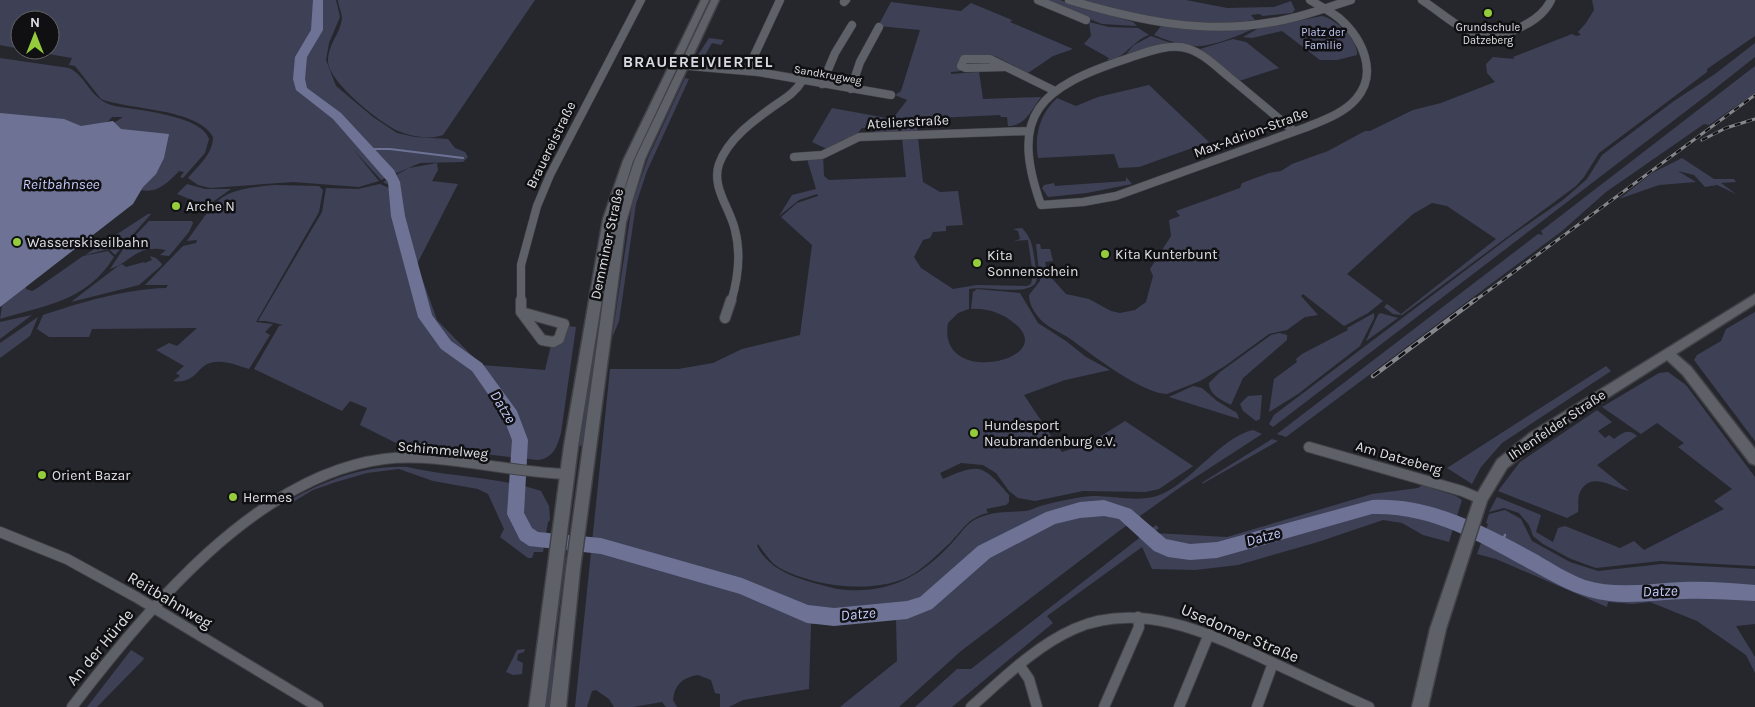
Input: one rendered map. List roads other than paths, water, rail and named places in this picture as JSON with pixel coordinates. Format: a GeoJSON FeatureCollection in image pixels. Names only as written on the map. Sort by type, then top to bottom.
{"type":"FeatureCollection","features":[{"type":"Feature","properties":{"kind":"main road","name":"Demminer Straße"},"geometry":{"type":"LineString","coordinates":[[558,707],[574,559],[620,222],[637,167],[705,0]]}},
{"type":"Feature","properties":{"kind":"main road","name":"Demminer Straße"},"geometry":{"type":"LineString","coordinates":[[537,707],[582,378],[609,219],[621,178],[678,65],[715,0]]}},
{"type":"Feature","properties":{"kind":"main road","name":"Ihlenfelder Straße"},"geometry":{"type":"LineString","coordinates":[[1420,707],[1438,629],[1468,533],[1480,499],[1493,475],[1511,454],[1755,298]]}},
{"type":"Feature","properties":{"kind":"main road"},"geometry":{"type":"LineString","coordinates":[[1667,353],[1687,371],[1755,459]]}},
{"type":"Feature","properties":{"kind":"main road"},"geometry":{"type":"LineString","coordinates":[[568,474],[587,473]]}},
{"type":"Feature","properties":{"kind":"street","name":"Brauereistraße"},"geometry":{"type":"LineString","coordinates":[[521,312],[522,265],[537,206],[550,175],[641,0]]}},
{"type":"Feature","properties":{"kind":"street"},"geometry":{"type":"LineString","coordinates":[[747,71],[780,0]]}},
{"type":"Feature","properties":{"kind":"street"},"geometry":{"type":"LineString","coordinates":[[1038,0],[1086,20]]}},
{"type":"Feature","properties":{"kind":"street"},"geometry":{"type":"LineString","coordinates":[[1069,0],[1136,19],[1198,26],[1262,24],[1294,18],[1351,0]]}},
{"type":"Feature","properties":{"kind":"street","name":"Max-Adrion-Straße"},"geometry":{"type":"LineString","coordinates":[[1041,205],[1083,202],[1116,196],[1294,132],[1324,120],[1350,105],[1365,89],[1369,78],[1368,63],[1361,44],[1349,27],[1310,0]]}},
{"type":"Feature","properties":{"kind":"street"},"geometry":{"type":"LineString","coordinates":[[1422,0],[1469,32],[1482,37],[1506,32],[1537,20],[1547,11],[1551,0]]}},
{"type":"Feature","properties":{"kind":"street"},"geometry":{"type":"LineString","coordinates":[[822,84],[835,53],[852,25]]}},
{"type":"Feature","properties":{"kind":"street"},"geometry":{"type":"LineString","coordinates":[[851,89],[860,62],[879,27]]}},
{"type":"Feature","properties":{"kind":"street"},"geometry":{"type":"LineString","coordinates":[[1041,205],[1027,147],[1028,131],[1039,109],[1055,91],[1078,77],[1164,48],[1184,47],[1196,51],[1294,132]]}},
{"type":"Feature","properties":{"kind":"street"},"geometry":{"type":"LineString","coordinates":[[1005,67],[966,68],[961,63],[964,59],[986,58],[1005,67],[1055,91]]}},
{"type":"Feature","properties":{"kind":"street","name":"Sandkrugweg"},"geometry":{"type":"LineString","coordinates":[[678,65],[747,71],[891,95]]}},
{"type":"Feature","properties":{"kind":"street"},"geometry":{"type":"LineString","coordinates":[[725,318],[736,279],[738,262],[735,227],[717,178],[720,162],[744,130],[792,93],[802,81]]}},
{"type":"Feature","properties":{"kind":"street","name":"Atelierstraße"},"geometry":{"type":"LineString","coordinates":[[794,157],[806,158],[827,152],[841,143],[859,137],[1028,131]]}},
{"type":"Feature","properties":{"kind":"street"},"geometry":{"type":"LineString","coordinates":[[521,312],[564,324],[559,339],[549,343],[542,340],[521,312]]}},
{"type":"Feature","properties":{"kind":"street","name":"Am Datzeberg"},"geometry":{"type":"LineString","coordinates":[[1309,447],[1462,491],[1480,499]]}},
{"type":"Feature","properties":{"kind":"street","name":"Schimmelweg"},"geometry":{"type":"LineString","coordinates":[[154,608],[208,555],[251,518],[289,492],[322,475],[362,463],[400,458],[531,474],[568,474]]}},
{"type":"Feature","properties":{"kind":"street","name":"Reitbahnweg"},"geometry":{"type":"LineString","coordinates":[[0,532],[67,559],[154,608],[318,707]]}},
{"type":"Feature","properties":{"kind":"street","name":"An der Hürde"},"geometry":{"type":"LineString","coordinates":[[72,707],[116,649],[154,608]]}},
{"type":"Feature","properties":{"kind":"street"},"geometry":{"type":"LineString","coordinates":[[1104,707],[1139,627],[1138,617]]}},
{"type":"Feature","properties":{"kind":"street","name":"Usedomer Straße"},"geometry":{"type":"LineString","coordinates":[[971,707],[1057,638],[1079,627],[1111,618],[1138,617],[1177,623],[1209,634],[1369,707]]}},
{"type":"Feature","properties":{"kind":"street"},"geometry":{"type":"LineString","coordinates":[[1179,707],[1209,634]]}},
{"type":"Feature","properties":{"kind":"street"},"geometry":{"type":"LineString","coordinates":[[1257,707],[1273,664]]}},
{"type":"Feature","properties":{"kind":"street"},"geometry":{"type":"LineString","coordinates":[[1020,666],[1029,679],[1037,707]]}},
{"type":"Feature","properties":{"kind":"water","name":"Reitbahnsee"},"geometry":{"type":"Polygon","coordinates":[[[0,113],[64,119],[81,126],[113,121],[121,129],[169,134],[164,158],[156,174],[143,187],[133,204],[0,307],[0,113]]]}},
{"type":"Feature","properties":{"kind":"waterway","name":"Datze"},"geometry":{"type":"LineString","coordinates":[[318,0],[317,30],[301,57],[299,79],[302,90],[337,116],[389,173],[394,182],[398,216],[425,317],[446,345],[477,367],[509,411],[520,440],[515,514],[526,534],[535,540],[601,546],[742,586],[807,614],[834,617],[907,610],[926,603],[984,552],[1052,517],[1080,510],[1104,508],[1125,514],[1160,545],[1168,549],[1190,552],[1217,550],[1372,507],[1393,506],[1414,509],[1458,523],[1564,579],[1592,590],[1618,593],[1685,590],[1755,593]]}},
{"type":"Feature","properties":{"kind":"waterway"},"geometry":{"type":"LineString","coordinates":[[368,149],[390,149],[463,158]]}},
{"type":"Feature","properties":{"kind":"waterway"},"geometry":{"type":"LineString","coordinates":[[1501,544],[1505,535]]}},
{"type":"Feature","properties":{"kind":"railway"},"geometry":{"type":"LineString","coordinates":[[1473,302],[1755,95]]}},
{"type":"Feature","properties":{"kind":"railway"},"geometry":{"type":"LineString","coordinates":[[1702,140],[1726,128],[1755,119]]}},
{"type":"Feature","properties":{"kind":"railway"},"geometry":{"type":"LineString","coordinates":[[1373,376],[1475,300]]}},
{"type":"Feature","properties":{"kind":"place","name":"Grundschule Datzeberg"},"geometry":{"type":"Point","coordinates":[1488,13]}},
{"type":"Feature","properties":{"kind":"place","name":"Arche N"},"geometry":{"type":"Point","coordinates":[176,206]}},
{"type":"Feature","properties":{"kind":"place","name":"Wasserskiseilbahn"},"geometry":{"type":"Point","coordinates":[17,242]}},
{"type":"Feature","properties":{"kind":"place","name":"Kita Kunterbunt"},"geometry":{"type":"Point","coordinates":[1105,254]}},
{"type":"Feature","properties":{"kind":"place","name":"Kita Sonnenschein"},"geometry":{"type":"Point","coordinates":[977,263]}},
{"type":"Feature","properties":{"kind":"place","name":"Hundesport Neubrandenburg e.V."},"geometry":{"type":"Point","coordinates":[974,433]}},
{"type":"Feature","properties":{"kind":"place","name":"Orient Bazar"},"geometry":{"type":"Point","coordinates":[42,475]}},
{"type":"Feature","properties":{"kind":"place","name":"Hermes"},"geometry":{"type":"Point","coordinates":[233,497]}},
{"type":"Feature","properties":{"kind":"district","name":"BRAUEREIVIERTEL"},"geometry":{"type":"Point","coordinates":[698,61]}},
{"type":"Feature","properties":{"kind":"park label","name":"Platz der Familie"},"geometry":{"type":"Point","coordinates":[1323,38]}}]}
